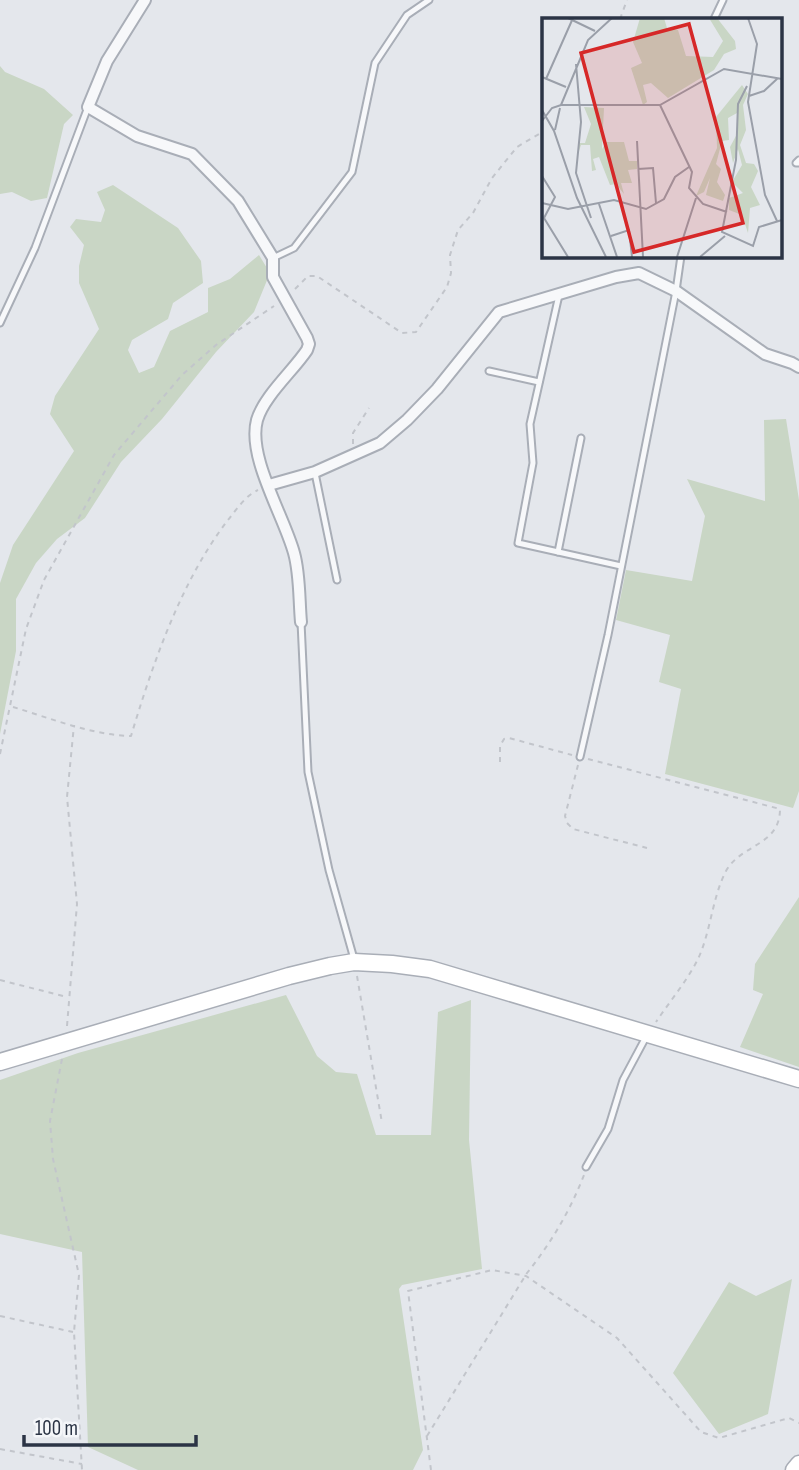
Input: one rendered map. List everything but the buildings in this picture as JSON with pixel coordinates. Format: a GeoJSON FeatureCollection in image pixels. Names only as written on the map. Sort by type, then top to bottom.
{"type":"FeatureCollection","features":[{"type":"Feature","properties":{"kind":"street"},"geometry":{"type":"LineString","coordinates":[[145,0],[107,61],[88,107],[137,136],[192,154],[238,201],[273,258],[273,277],[302,326],[309,344],[257,419],[255,441],[295,555],[301,622]]}},
{"type":"Feature","properties":{"kind":"street"},"geometry":{"type":"LineString","coordinates":[[269,485],[315,472],[380,443],[437,389],[499,312],[559,292],[639,273],[676,291],[765,354],[799,367]]}},
{"type":"Feature","properties":{"kind":"street"},"geometry":{"type":"LineString","coordinates":[[0,1062],[289,976],[355,962],[430,969],[799,1079]]}},
{"type":"Feature","properties":{"kind":"street"},"geometry":{"type":"LineString","coordinates":[[793,1470],[799,1464]]}},
{"type":"Feature","properties":{"kind":"lane"},"geometry":{"type":"LineString","coordinates":[[273,258],[294,248],[352,172],[375,63],[407,15],[429,0]]}},
{"type":"Feature","properties":{"kind":"lane"},"geometry":{"type":"LineString","coordinates":[[714,18],[723,0]]}},
{"type":"Feature","properties":{"kind":"lane"},"geometry":{"type":"LineString","coordinates":[[0,323],[35,248],[88,107]]}},
{"type":"Feature","properties":{"kind":"lane"},"geometry":{"type":"LineString","coordinates":[[580,757],[621,566],[681,257]]}},
{"type":"Feature","properties":{"kind":"lane"},"geometry":{"type":"LineString","coordinates":[[559,292],[530,424],[533,464],[518,543],[621,566]]}},
{"type":"Feature","properties":{"kind":"lane"},"geometry":{"type":"LineString","coordinates":[[489,371],[539,382]]}},
{"type":"Feature","properties":{"kind":"lane"},"geometry":{"type":"LineString","coordinates":[[558,552],[581,438]]}},
{"type":"Feature","properties":{"kind":"lane"},"geometry":{"type":"LineString","coordinates":[[315,472],[337,580]]}},
{"type":"Feature","properties":{"kind":"lane"},"geometry":{"type":"LineString","coordinates":[[301,622],[307,772],[329,870],[355,962]]}},
{"type":"Feature","properties":{"kind":"lane"},"geometry":{"type":"LineString","coordinates":[[586,1167],[608,1129],[623,1080],[648,1035]]}},
{"type":"Feature","properties":{"kind":"path"},"geometry":{"type":"LineString","coordinates":[[620,18],[626,0]]}},
{"type":"Feature","properties":{"kind":"path"},"geometry":{"type":"LineString","coordinates":[[0,754],[26,629],[44,580],[114,455],[182,375],[216,345],[285,299],[308,276],[317,276],[402,333],[416,332],[446,287],[451,273],[450,255],[458,230],[473,213],[492,178],[517,147],[542,132]]}},
{"type":"Feature","properties":{"kind":"path"},"geometry":{"type":"LineString","coordinates":[[354,455],[353,433],[369,408]]}},
{"type":"Feature","properties":{"kind":"path"},"geometry":{"type":"LineString","coordinates":[[10,706],[118,736],[131,736],[169,625],[217,534],[242,502],[253,492],[269,485]]}},
{"type":"Feature","properties":{"kind":"path"},"geometry":{"type":"LineString","coordinates":[[74,725],[67,797],[77,904],[66,1041],[50,1121],[53,1159],[79,1275],[74,1332],[82,1470]]}},
{"type":"Feature","properties":{"kind":"path"},"geometry":{"type":"LineString","coordinates":[[500,762],[500,746],[504,739],[509,738],[780,810],[780,820],[775,832],[749,849],[727,870],[698,959],[648,1035]]}},
{"type":"Feature","properties":{"kind":"path"},"geometry":{"type":"LineString","coordinates":[[580,757],[565,816],[567,823],[573,829],[647,848]]}},
{"type":"Feature","properties":{"kind":"path"},"geometry":{"type":"LineString","coordinates":[[355,962],[382,1123]]}},
{"type":"Feature","properties":{"kind":"path"},"geometry":{"type":"LineString","coordinates":[[0,980],[69,998]]}},
{"type":"Feature","properties":{"kind":"path"},"geometry":{"type":"LineString","coordinates":[[427,1437],[572,1205],[586,1167]]}},
{"type":"Feature","properties":{"kind":"path"},"geometry":{"type":"LineString","coordinates":[[431,1470],[408,1291],[492,1269],[526,1276],[617,1338],[701,1432],[719,1438],[789,1418],[799,1423]]}},
{"type":"Feature","properties":{"kind":"path"},"geometry":{"type":"LineString","coordinates":[[0,1316],[74,1332]]}},
{"type":"Feature","properties":{"kind":"path"},"geometry":{"type":"LineString","coordinates":[[0,1449],[83,1464]]}},
{"type":"Feature","properties":{"kind":"green space"},"geometry":{"type":"Polygon","coordinates":[[[0,66],[5,72],[44,89],[73,115],[64,124],[47,198],[31,201],[12,192],[0,194],[0,66]]]}},
{"type":"Feature","properties":{"kind":"green space"},"geometry":{"type":"Polygon","coordinates":[[[113,185],[178,228],[201,261],[203,283],[173,303],[168,319],[132,340],[128,350],[139,373],[154,367],[170,331],[208,312],[208,288],[230,279],[259,255],[270,273],[254,312],[216,352],[162,419],[121,462],[85,518],[57,539],[36,563],[16,599],[16,651],[0,734],[0,583],[13,545],[74,451],[50,414],[55,396],[99,329],[79,283],[79,266],[84,245],[70,227],[76,219],[101,222],[105,210],[97,192],[113,185]]]}},
{"type":"Feature","properties":{"kind":"green space"},"geometry":{"type":"Polygon","coordinates":[[[786,419],[799,500],[799,791],[793,808],[665,774],[681,689],[659,682],[670,635],[616,620],[626,570],[692,581],[705,516],[687,479],[765,501],[764,420],[786,419]]]}},
{"type":"Feature","properties":{"kind":"green space"},"geometry":{"type":"Polygon","coordinates":[[[799,897],[799,1067],[740,1047],[763,994],[753,990],[755,964],[799,897]]]}},
{"type":"Feature","properties":{"kind":"green space"},"geometry":{"type":"Polygon","coordinates":[[[286,995],[317,1056],[336,1072],[357,1074],[376,1135],[431,1135],[438,1012],[471,1000],[469,1140],[482,1269],[402,1285],[399,1289],[423,1450],[413,1470],[138,1470],[88,1447],[82,1252],[0,1234],[0,1080],[78,1053],[286,995]]]}},
{"type":"Feature","properties":{"kind":"green space"},"geometry":{"type":"Polygon","coordinates":[[[792,1279],[768,1414],[719,1434],[673,1373],[729,1282],[756,1296],[792,1279]]]}}]}
